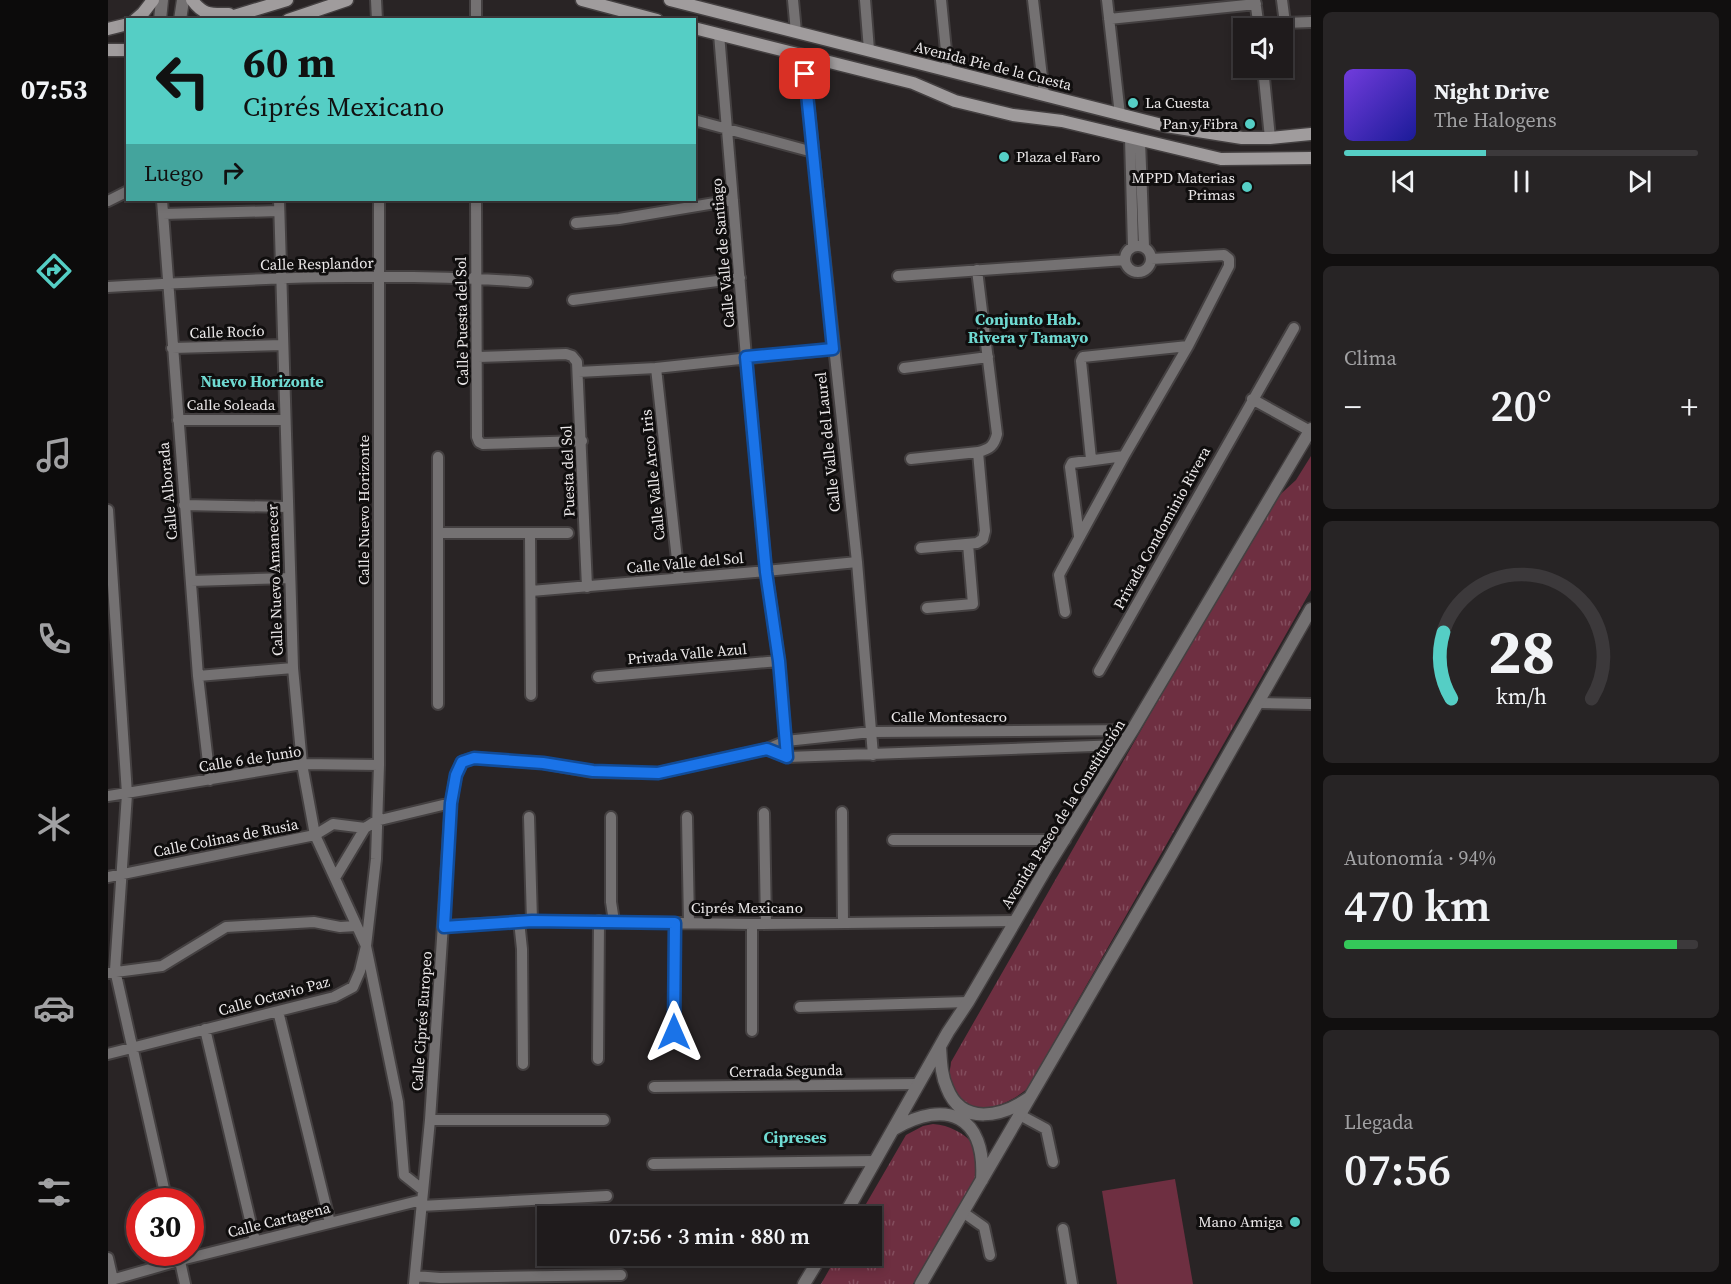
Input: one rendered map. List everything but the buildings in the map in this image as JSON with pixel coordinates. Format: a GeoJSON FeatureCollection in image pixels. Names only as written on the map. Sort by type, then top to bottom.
{"type":"FeatureCollection","features":[{"type":"Feature","properties":{"kind":"main road"},"geometry":{"type":"LineString","coordinates":[[137,18],[153,0]]}},
{"type":"Feature","properties":{"kind":"main road"},"geometry":{"type":"LineString","coordinates":[[192,0],[199,9],[208,14],[243,15]]}},
{"type":"Feature","properties":{"kind":"main road"},"geometry":{"type":"LineString","coordinates":[[230,18],[287,0]]}},
{"type":"Feature","properties":{"kind":"main road"},"geometry":{"type":"LineString","coordinates":[[294,18],[347,0]]}},
{"type":"Feature","properties":{"kind":"main road"},"geometry":{"type":"LineString","coordinates":[[582,0],[650,18]]}},
{"type":"Feature","properties":{"kind":"main road","name":"Avenida Pie de la Cuesta"},"geometry":{"type":"LineString","coordinates":[[670,0],[1166,126],[1214,134],[1270,138],[1311,134]]}},
{"type":"Feature","properties":{"kind":"main road"},"geometry":{"type":"LineString","coordinates":[[108,30],[126,25]]}},
{"type":"Feature","properties":{"kind":"main road"},"geometry":{"type":"LineString","coordinates":[[696,28],[913,83],[955,101],[974,106],[1013,115],[1062,121],[1221,159],[1311,158]]}},
{"type":"Feature","properties":{"kind":"main road"},"geometry":{"type":"LineString","coordinates":[[108,30],[126,31]]}},
{"type":"Feature","properties":{"kind":"main road"},"geometry":{"type":"LineString","coordinates":[[108,50],[126,51]]}},
{"type":"Feature","properties":{"kind":"street"},"geometry":{"type":"LineString","coordinates":[[160,18],[162,0]]}},
{"type":"Feature","properties":{"kind":"street"},"geometry":{"type":"LineString","coordinates":[[180,18],[183,0]]}},
{"type":"Feature","properties":{"kind":"street"},"geometry":{"type":"LineString","coordinates":[[376,0],[376,18]]}},
{"type":"Feature","properties":{"kind":"street"},"geometry":{"type":"LineString","coordinates":[[476,0],[476,18]]}},
{"type":"Feature","properties":{"kind":"street"},"geometry":{"type":"LineString","coordinates":[[793,0],[796,32]]}},
{"type":"Feature","properties":{"kind":"street"},"geometry":{"type":"LineString","coordinates":[[865,0],[869,50]]}},
{"type":"Feature","properties":{"kind":"street"},"geometry":{"type":"LineString","coordinates":[[941,0],[948,71]]}},
{"type":"Feature","properties":{"kind":"street"},"geometry":{"type":"LineString","coordinates":[[1033,0],[1044,94]]}},
{"type":"Feature","properties":{"kind":"street"},"geometry":{"type":"LineString","coordinates":[[1107,0],[1120,115]]}},
{"type":"Feature","properties":{"kind":"street"},"geometry":{"type":"LineString","coordinates":[[1282,0],[1286,23],[1311,22]]}},
{"type":"Feature","properties":{"kind":"street"},"geometry":{"type":"LineString","coordinates":[[1109,19],[1180,6],[1256,2],[1257,18]]}},
{"type":"Feature","properties":{"kind":"street","name":"Calle Valle de Santiago"},"geometry":{"type":"LineString","coordinates":[[719,34],[766,572],[779,661],[787,757]]}},
{"type":"Feature","properties":{"kind":"street","name":"Calle Valle del Laurel"},"geometry":{"type":"LineString","coordinates":[[803,55],[857,562],[873,755]]}},
{"type":"Feature","properties":{"kind":"street"},"geometry":{"type":"LineString","coordinates":[[1264,78],[1270,138]]}},
{"type":"Feature","properties":{"kind":"street"},"geometry":{"type":"LineString","coordinates":[[696,121],[813,152]]}},
{"type":"Feature","properties":{"kind":"street"},"geometry":{"type":"LineString","coordinates":[[1135,139],[1138,247]]}},
{"type":"Feature","properties":{"kind":"street"},"geometry":{"type":"LineString","coordinates":[[108,201],[126,192]]}},
{"type":"Feature","properties":{"kind":"street"},"geometry":{"type":"LineString","coordinates":[[576,223],[619,219],[733,200]]}},
{"type":"Feature","properties":{"kind":"street","name":"Calle Alborada"},"geometry":{"type":"LineString","coordinates":[[162,201],[198,676],[210,780]]}},
{"type":"Feature","properties":{"kind":"street","name":"Calle Nuevo Horizonte"},"geometry":{"type":"LineString","coordinates":[[376,821],[379,765],[379,201]]}},
{"type":"Feature","properties":{"kind":"street","name":"Calle Puesta del Sol"},"geometry":{"type":"LineString","coordinates":[[476,201],[477,437],[479,442],[483,444],[582,441]]}},
{"type":"Feature","properties":{"kind":"street"},"geometry":{"type":"LineString","coordinates":[[163,214],[279,205]]}},
{"type":"Feature","properties":{"kind":"street","name":"Calle Nuevo Amanecer"},"geometry":{"type":"LineString","coordinates":[[279,205],[292,668],[302,764],[315,835],[366,946]]}},
{"type":"Feature","properties":{"kind":"street"},"geometry":{"type":"LineString","coordinates":[[1138,247],[1149,252],[1151,259],[1146,270],[1138,273],[1127,267],[1125,260],[1126,252],[1138,247]]}},
{"type":"Feature","properties":{"kind":"street"},"geometry":{"type":"LineString","coordinates":[[1065,612],[1059,575],[1188,346],[1229,266],[1229,259],[1224,255],[1151,259]]}},
{"type":"Feature","properties":{"kind":"street"},"geometry":{"type":"LineString","coordinates":[[898,276],[1125,260]]}},
{"type":"Feature","properties":{"kind":"street"},"geometry":{"type":"LineString","coordinates":[[911,459],[978,452],[993,445],[997,434],[977,270]]}},
{"type":"Feature","properties":{"kind":"street","name":"Calle Resplandor"},"geometry":{"type":"LineString","coordinates":[[108,287],[281,278],[476,278],[527,282]]}},
{"type":"Feature","properties":{"kind":"street"},"geometry":{"type":"LineString","coordinates":[[573,300],[740,278]]}},
{"type":"Feature","properties":{"kind":"street","name":"Privada Condominio Rivera"},"geometry":{"type":"LineString","coordinates":[[1099,671],[1294,328]]}},
{"type":"Feature","properties":{"kind":"street","name":"Calle Rocío"},"geometry":{"type":"LineString","coordinates":[[172,348],[283,345]]}},
{"type":"Feature","properties":{"kind":"street"},"geometry":{"type":"LineString","coordinates":[[1091,459],[1081,362],[1083,357],[1188,346]]}},
{"type":"Feature","properties":{"kind":"street"},"geometry":{"type":"LineString","coordinates":[[578,372],[656,368],[833,349]]}},
{"type":"Feature","properties":{"kind":"street","name":"Puesta del Sol"},"geometry":{"type":"LineString","coordinates":[[478,357],[572,356],[577,362],[587,587]]}},
{"type":"Feature","properties":{"kind":"street"},"geometry":{"type":"LineString","coordinates":[[904,368],[988,357]]}},
{"type":"Feature","properties":{"kind":"street","name":"Calle Valle Arco Iris"},"geometry":{"type":"LineString","coordinates":[[656,368],[679,578]]}},
{"type":"Feature","properties":{"kind":"street"},"geometry":{"type":"LineString","coordinates":[[1252,399],[1311,430]]}},
{"type":"Feature","properties":{"kind":"street","name":"Calle Soleada"},"geometry":{"type":"LineString","coordinates":[[178,420],[285,420]]}},
{"type":"Feature","properties":{"kind":"street","name":"Avenida Paseo de la Constitución"},"geometry":{"type":"LineString","coordinates":[[850,1206],[918,1084],[1047,867],[1133,730],[1311,430]]}},
{"type":"Feature","properties":{"kind":"street"},"geometry":{"type":"LineString","coordinates":[[921,548],[980,542],[984,535],[978,452]]}},
{"type":"Feature","properties":{"kind":"street"},"geometry":{"type":"LineString","coordinates":[[1079,536],[1070,467],[1072,463],[1124,456]]}},
{"type":"Feature","properties":{"kind":"street"},"geometry":{"type":"LineString","coordinates":[[438,457],[438,704]]}},
{"type":"Feature","properties":{"kind":"street"},"geometry":{"type":"LineString","coordinates":[[184,505],[287,507]]}},
{"type":"Feature","properties":{"kind":"street"},"geometry":{"type":"LineString","coordinates":[[108,510],[112,626],[127,794],[112,973],[132,1048],[164,1188]]}},
{"type":"Feature","properties":{"kind":"street"},"geometry":{"type":"LineString","coordinates":[[438,533],[568,533]]}},
{"type":"Feature","properties":{"kind":"street"},"geometry":{"type":"LineString","coordinates":[[530,534],[531,695]]}},
{"type":"Feature","properties":{"kind":"street"},"geometry":{"type":"LineString","coordinates":[[927,608],[973,604],[968,544]]}},
{"type":"Feature","properties":{"kind":"street","name":"Calle Valle del Sol"},"geometry":{"type":"LineString","coordinates":[[531,591],[766,572],[857,562]]}},
{"type":"Feature","properties":{"kind":"street"},"geometry":{"type":"LineString","coordinates":[[191,581],[290,578]]}},
{"type":"Feature","properties":{"kind":"street"},"geometry":{"type":"LineString","coordinates":[[921,1284],[1259,703],[1311,609]]}},
{"type":"Feature","properties":{"kind":"street","name":"Privada Valle Azul"},"geometry":{"type":"LineString","coordinates":[[598,676],[779,661]]}},
{"type":"Feature","properties":{"kind":"street"},"geometry":{"type":"LineString","coordinates":[[198,676],[292,668]]}},
{"type":"Feature","properties":{"kind":"street"},"geometry":{"type":"LineString","coordinates":[[1259,703],[1311,704]]}},
{"type":"Feature","properties":{"kind":"street","name":"Calle Montesacro"},"geometry":{"type":"LineString","coordinates":[[462,762],[474,758],[543,763],[593,771],[658,773],[767,749],[786,741],[871,732],[1133,730]]}},
{"type":"Feature","properties":{"kind":"street"},"geometry":{"type":"LineString","coordinates":[[767,749],[787,757],[1122,745]]}},
{"type":"Feature","properties":{"kind":"street","name":"Calle Ciprés Europeo"},"geometry":{"type":"LineString","coordinates":[[414,1280],[430,1120],[451,803],[456,775],[462,762]]}},
{"type":"Feature","properties":{"kind":"street","name":"Calle 6 de Junio"},"geometry":{"type":"LineString","coordinates":[[108,796],[302,764],[379,765]]}},
{"type":"Feature","properties":{"kind":"street"},"geometry":{"type":"LineString","coordinates":[[335,878],[365,828],[376,821],[451,803]]}},
{"type":"Feature","properties":{"kind":"street"},"geometry":{"type":"LineString","coordinates":[[842,812],[843,923]]}},
{"type":"Feature","properties":{"kind":"street"},"geometry":{"type":"LineString","coordinates":[[764,813],[766,924]]}},
{"type":"Feature","properties":{"kind":"street"},"geometry":{"type":"LineString","coordinates":[[529,817],[532,921]]}},
{"type":"Feature","properties":{"kind":"street"},"geometry":{"type":"LineString","coordinates":[[611,817],[611,902],[614,921]]}},
{"type":"Feature","properties":{"kind":"street"},"geometry":{"type":"LineString","coordinates":[[687,817],[689,923]]}},
{"type":"Feature","properties":{"kind":"street","name":"Calle Octavio Paz"},"geometry":{"type":"LineString","coordinates":[[108,1054],[333,997],[353,987],[360,971],[366,946],[376,859],[376,821]]}},
{"type":"Feature","properties":{"kind":"street","name":"Calle Colinas de Rusia"},"geometry":{"type":"LineString","coordinates":[[108,877],[315,835],[333,824],[365,828]]}},
{"type":"Feature","properties":{"kind":"street"},"geometry":{"type":"LineString","coordinates":[[893,840],[1065,840]]}},
{"type":"Feature","properties":{"kind":"street"},"geometry":{"type":"LineString","coordinates":[[519,921],[522,949],[523,1064]]}},
{"type":"Feature","properties":{"kind":"street","name":"Ciprés Mexicano"},"geometry":{"type":"LineString","coordinates":[[444,927],[519,921],[752,924],[1015,921]]}},
{"type":"Feature","properties":{"kind":"street"},"geometry":{"type":"LineString","coordinates":[[598,1059],[599,921]]}},
{"type":"Feature","properties":{"kind":"street"},"geometry":{"type":"LineString","coordinates":[[112,973],[162,966],[225,927],[314,922],[340,927],[356,926]]}},
{"type":"Feature","properties":{"kind":"street"},"geometry":{"type":"LineString","coordinates":[[674,1032],[675,923]]}},
{"type":"Feature","properties":{"kind":"street"},"geometry":{"type":"LineString","coordinates":[[752,924],[752,1031]]}},
{"type":"Feature","properties":{"kind":"street"},"geometry":{"type":"LineString","coordinates":[[366,946],[398,1102],[404,1175],[422,1199]]}},
{"type":"Feature","properties":{"kind":"street"},"geometry":{"type":"LineString","coordinates":[[800,1006],[968,1002]]}},
{"type":"Feature","properties":{"kind":"street"},"geometry":{"type":"LineString","coordinates":[[279,1011],[330,1223]]}},
{"type":"Feature","properties":{"kind":"street"},"geometry":{"type":"LineString","coordinates":[[205,1029],[255,1241]]}},
{"type":"Feature","properties":{"kind":"street"},"geometry":{"type":"LineString","coordinates":[[940,1047],[942,1072],[947,1089],[956,1103],[965,1110],[982,1114],[997,1114],[1031,1096]]}},
{"type":"Feature","properties":{"kind":"street","name":"Cerrada Segunda"},"geometry":{"type":"LineString","coordinates":[[654,1087],[918,1084]]}},
{"type":"Feature","properties":{"kind":"street"},"geometry":{"type":"LineString","coordinates":[[893,1130],[911,1120],[927,1115],[945,1114],[961,1120],[973,1130],[981,1146],[982,1181]]}},
{"type":"Feature","properties":{"kind":"street"},"geometry":{"type":"LineString","coordinates":[[1020,1115],[1046,1129],[1053,1162]]}},
{"type":"Feature","properties":{"kind":"street"},"geometry":{"type":"LineString","coordinates":[[430,1120],[604,1120]]}},
{"type":"Feature","properties":{"kind":"street"},"geometry":{"type":"LineString","coordinates":[[653,1164],[875,1161]]}},
{"type":"Feature","properties":{"kind":"street","name":"Calle Cartagena"},"geometry":{"type":"LineString","coordinates":[[204,1251],[255,1241],[422,1199],[607,1196]]}},
{"type":"Feature","properties":{"kind":"street"},"geometry":{"type":"LineString","coordinates":[[964,1213],[984,1227],[990,1255]]}},
{"type":"Feature","properties":{"kind":"street"},"geometry":{"type":"LineString","coordinates":[[1063,1229],[1072,1284]]}},
{"type":"Feature","properties":{"kind":"street"},"geometry":{"type":"LineString","coordinates":[[108,1258],[111,1280]]}},
{"type":"Feature","properties":{"kind":"street","name":"Calle Cartagena"},"geometry":{"type":"LineString","coordinates":[[111,1280],[151,1266]]}},
{"type":"Feature","properties":{"kind":"street"},"geometry":{"type":"LineString","coordinates":[[181,1266],[185,1284]]}},
{"type":"Feature","properties":{"kind":"street"},"geometry":{"type":"LineString","coordinates":[[804,1284],[815,1266]]}},
{"type":"Feature","properties":{"kind":"street"},"geometry":{"type":"LineString","coordinates":[[414,1280],[621,1275]]}},
{"type":"Feature","properties":{"kind":"green space"},"geometry":{"type":"Polygon","coordinates":[[[1311,456],[1311,590],[1028,1088],[1020,1095],[1000,1105],[979,1108],[969,1105],[961,1100],[949,1082],[951,1062],[1271,503],[1296,480],[1311,456]]]}},
{"type":"Feature","properties":{"kind":"green space"},"geometry":{"type":"Polygon","coordinates":[[[933,1124],[956,1130],[975,1145],[976,1177],[913,1284],[821,1284],[831,1266],[882,1266],[882,1206],[865,1206],[906,1135],[923,1126],[933,1124]]]}},
{"type":"Feature","properties":{"kind":"green space"},"geometry":{"type":"Polygon","coordinates":[[[1175,1179],[1193,1284],[1117,1284],[1102,1191],[1175,1179]]]}},
{"type":"Feature","properties":{"kind":"place","name":"La Cuesta"},"geometry":{"type":"Point","coordinates":[1133,103]}},
{"type":"Feature","properties":{"kind":"place","name":"Pan y Fibra"},"geometry":{"type":"Point","coordinates":[1250,124]}},
{"type":"Feature","properties":{"kind":"place","name":"Plaza el Faro"},"geometry":{"type":"Point","coordinates":[1004,157]}},
{"type":"Feature","properties":{"kind":"place","name":"MPPD Materias Primas"},"geometry":{"type":"Point","coordinates":[1247,187]}},
{"type":"Feature","properties":{"kind":"place","name":"Mano Amiga"},"geometry":{"type":"Point","coordinates":[1295,1222]}},
{"type":"Feature","properties":{"kind":"district","name":"Conjunto Hab. Rivera y Tamayo"},"geometry":{"type":"Point","coordinates":[1028,328]}},
{"type":"Feature","properties":{"kind":"district","name":"Nuevo Horizonte"},"geometry":{"type":"Point","coordinates":[262,381]}},
{"type":"Feature","properties":{"kind":"district","name":"Cipreses"},"geometry":{"type":"Point","coordinates":[795,1137]}},
{"type":"Feature","properties":{"kind":"route"},"geometry":{"type":"LineString","coordinates":[[674,1032],[675,923],[532,921],[444,927],[451,803],[456,775],[462,762],[474,758],[543,763],[593,771],[658,773],[767,749],[787,757],[779,661],[766,572],[746,357],[833,349],[805,74]]}}]}
